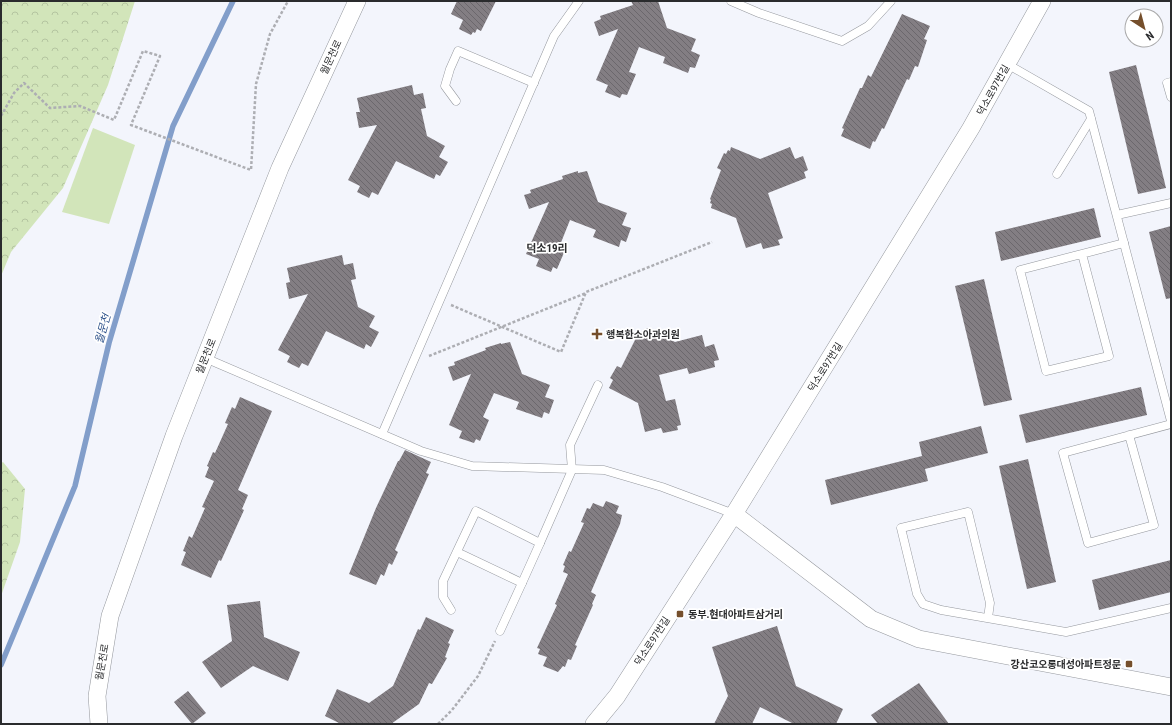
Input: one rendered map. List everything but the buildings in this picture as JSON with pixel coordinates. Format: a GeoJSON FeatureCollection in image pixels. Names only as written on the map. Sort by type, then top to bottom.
{"type":"FeatureCollection","features":[{"type":"Feature","properties":{"kind":"street","name":"월문천로"},"geometry":{"type":"LineString","coordinates":[[99,724],[97,696],[110,616],[174,436],[280,168],[357,1]]}},
{"type":"Feature","properties":{"kind":"street","name":"덕소로97번길"},"geometry":{"type":"LineString","coordinates":[[594,724],[617,696],[734,514],[971,128],[1042,1]]}},
{"type":"Feature","properties":{"kind":"street"},"geometry":{"type":"LineString","coordinates":[[734,514],[871,619],[912,636],[1171,687]]}},
{"type":"Feature","properties":{"kind":"lane"},"geometry":{"type":"LineString","coordinates":[[382,434],[554,36],[579,1]]}},
{"type":"Feature","properties":{"kind":"lane"},"geometry":{"type":"LineString","coordinates":[[731,1],[759,13],[842,41],[868,26],[891,1]]}},
{"type":"Feature","properties":{"kind":"lane"},"geometry":{"type":"LineString","coordinates":[[456,101],[445,86],[450,69],[458,51],[534,83]]}},
{"type":"Feature","properties":{"kind":"lane"},"geometry":{"type":"LineString","coordinates":[[1007,64],[1089,111],[1171,423],[1063,452],[1088,543],[1154,525],[1129,435]]}},
{"type":"Feature","properties":{"kind":"lane"},"geometry":{"type":"LineString","coordinates":[[1171,82],[1167,83],[1171,97]]}},
{"type":"Feature","properties":{"kind":"lane"},"geometry":{"type":"LineString","coordinates":[[1057,174],[1091,119]]}},
{"type":"Feature","properties":{"kind":"lane"},"geometry":{"type":"LineString","coordinates":[[1117,215],[1171,203]]}},
{"type":"Feature","properties":{"kind":"lane"},"geometry":{"type":"LineString","coordinates":[[1082,254],[1109,356],[1046,371],[1020,270],[1124,243]]}},
{"type":"Feature","properties":{"kind":"lane"},"geometry":{"type":"LineString","coordinates":[[205,358],[422,452],[472,466],[604,470],[662,487],[734,514]]}},
{"type":"Feature","properties":{"kind":"lane"},"geometry":{"type":"LineString","coordinates":[[500,631],[572,470],[570,445],[598,385]]}},
{"type":"Feature","properties":{"kind":"lane"},"geometry":{"type":"LineString","coordinates":[[451,610],[444,596],[443,581],[476,511],[540,543]]}},
{"type":"Feature","properties":{"kind":"lane"},"geometry":{"type":"LineString","coordinates":[[988,618],[990,603],[968,512],[901,528],[917,594],[923,604],[941,610],[1066,632],[1171,608]]}},
{"type":"Feature","properties":{"kind":"lane"},"geometry":{"type":"LineString","coordinates":[[457,552],[522,583]]}},
{"type":"Feature","properties":{"kind":"path"},"geometry":{"type":"LineString","coordinates":[[1,116],[14,93],[24,83],[50,108],[80,106],[114,120],[143,51],[160,56],[131,125],[251,170],[256,84],[270,34],[288,1]]}},
{"type":"Feature","properties":{"kind":"path"},"geometry":{"type":"LineString","coordinates":[[413,363],[501,326],[712,242]]}},
{"type":"Feature","properties":{"kind":"path"},"geometry":{"type":"LineString","coordinates":[[440,300],[561,352],[586,292]]}},
{"type":"Feature","properties":{"kind":"path"},"geometry":{"type":"LineString","coordinates":[[438,724],[452,710],[478,676],[500,631]]}},
{"type":"Feature","properties":{"kind":"green space"},"geometry":{"type":"Polygon","coordinates":[[[1,1],[135,1],[108,85],[63,188],[11,252],[1,276],[1,1]]]}},
{"type":"Feature","properties":{"kind":"green space"},"geometry":{"type":"Polygon","coordinates":[[[93,128],[135,145],[109,224],[62,212],[93,128]]]}},
{"type":"Feature","properties":{"kind":"green space"},"geometry":{"type":"Polygon","coordinates":[[[3,462],[25,489],[20,542],[1,596],[1,463],[3,462]]]}},
{"type":"Feature","properties":{"kind":"waterway","name":"월문천"},"geometry":{"type":"LineString","coordinates":[[1,665],[75,486],[109,343],[173,126],[233,1]]}},
{"type":"Feature","properties":{"kind":"place","name":"행복한소아과의원"},"geometry":{"type":"Point","coordinates":[597,334]}},
{"type":"Feature","properties":{"kind":"place","name":"동부.현대아파트삼거리"},"geometry":{"type":"Point","coordinates":[680,614]}},
{"type":"Feature","properties":{"kind":"place","name":"강산코오롱대성아파트정문"},"geometry":{"type":"Point","coordinates":[1129,664]}},
{"type":"Feature","properties":{"kind":"district","name":"덕소19리"},"geometry":{"type":"Point","coordinates":[547,248]}}]}
